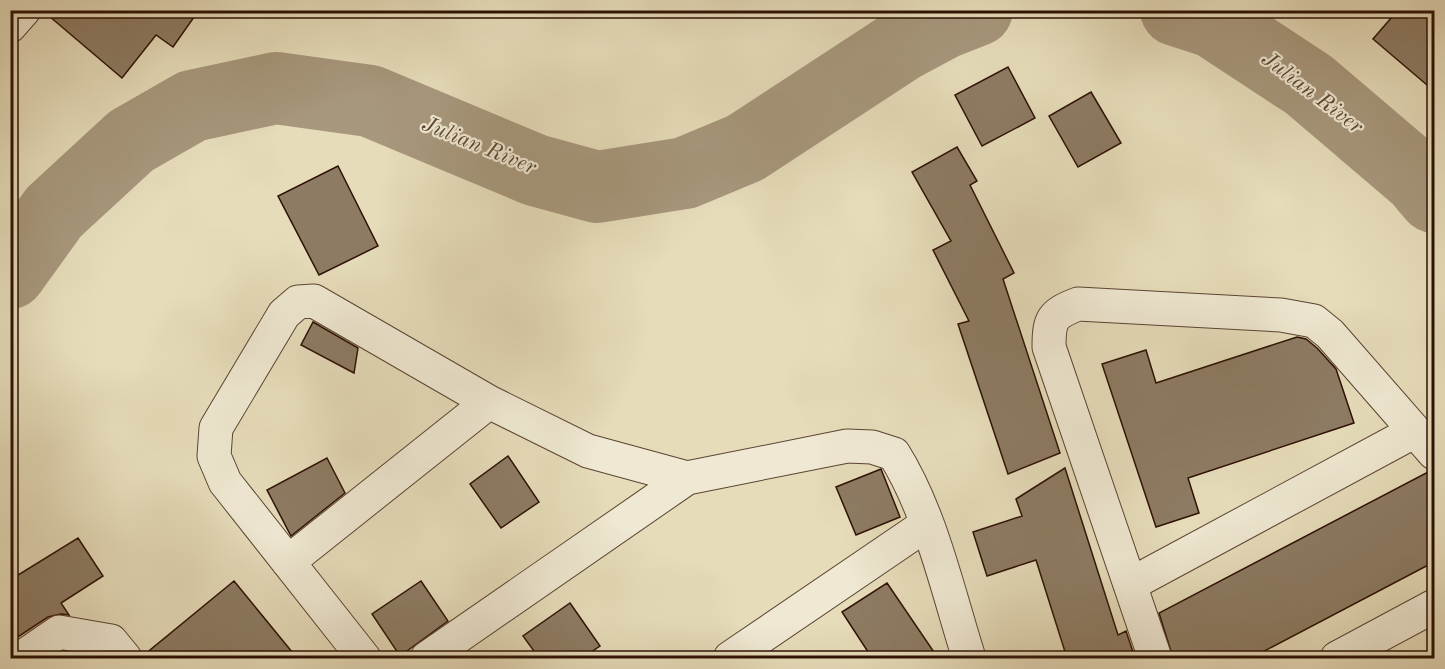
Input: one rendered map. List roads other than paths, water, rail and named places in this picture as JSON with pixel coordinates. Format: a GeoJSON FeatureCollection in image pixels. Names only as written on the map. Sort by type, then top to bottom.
{"type":"FeatureCollection","features":[{"type":"Feature","properties":{"kind":"street"},"geometry":{"type":"LineString","coordinates":[[10,26],[24,10]]}},
{"type":"Feature","properties":{"kind":"street"},"geometry":{"type":"LineString","coordinates":[[364,658],[225,483],[214,456],[216,428],[284,314],[298,302],[314,301],[489,402],[588,451],[687,478]]}},
{"type":"Feature","properties":{"kind":"street"},"geometry":{"type":"LineString","coordinates":[[1131,585],[1425,442],[1330,334],[1314,321],[1281,315],[1078,304],[1058,312],[1049,328],[1049,347],[1155,658]]}},
{"type":"Feature","properties":{"kind":"street"},"geometry":{"type":"LineString","coordinates":[[288,562],[489,402]]}},
{"type":"Feature","properties":{"kind":"street"},"geometry":{"type":"LineString","coordinates":[[427,658],[687,478],[847,446],[872,447],[894,454],[910,479],[927,524],[969,658]]}},
{"type":"Feature","properties":{"kind":"street"},"geometry":{"type":"LineString","coordinates":[[730,658],[927,524]]}},
{"type":"Feature","properties":{"kind":"street"},"geometry":{"type":"LineString","coordinates":[[1337,658],[1434,606]]}},
{"type":"Feature","properties":{"kind":"street"},"geometry":{"type":"LineString","coordinates":[[21,658],[60,632],[111,641],[125,658]]}},
{"type":"Feature","properties":{"kind":"waterway","name":"Julian River"},"geometry":{"type":"LineString","coordinates":[[10,273],[54,212],[131,141],[192,106],[276,88],[370,101],[535,170],[597,187],[685,173],[745,148],[901,46],[944,23],[977,10]]}},
{"type":"Feature","properties":{"kind":"waterway","name":"Julian River"},"geometry":{"type":"LineString","coordinates":[[1176,10],[1213,22],[1309,85],[1418,178],[1434,197]]}}]}
